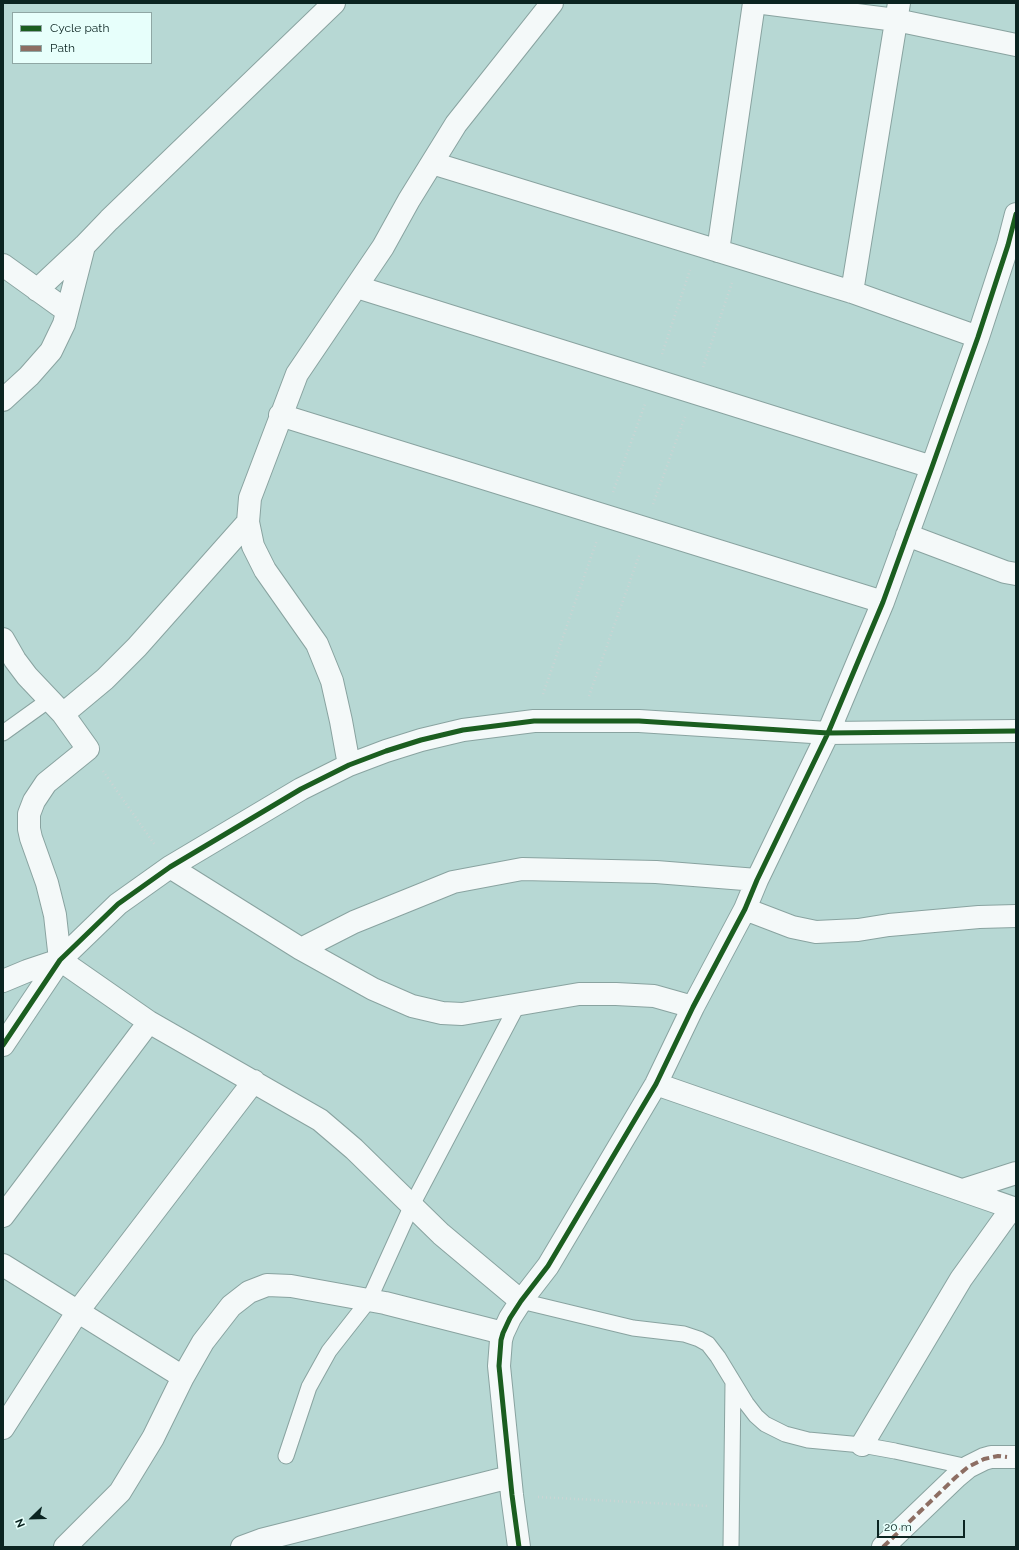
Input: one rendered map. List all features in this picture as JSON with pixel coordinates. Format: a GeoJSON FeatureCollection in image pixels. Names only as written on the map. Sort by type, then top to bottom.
{"type":"FeatureCollection","features":[{"type":"Feature","properties":{"kind":"street"},"geometry":{"type":"LineString","coordinates":[[37,290],[334,3]]}},
{"type":"Feature","properties":{"kind":"street"},"geometry":{"type":"LineString","coordinates":[[349,765],[332,681],[317,644],[265,570],[254,546],[248,522],[250,498],[280,415],[297,374],[317,342],[357,287],[383,247],[409,200],[456,124],[552,3]]}},
{"type":"Feature","properties":{"kind":"street"},"geometry":{"type":"LineString","coordinates":[[718,251],[754,3]]}},
{"type":"Feature","properties":{"kind":"street"},"geometry":{"type":"LineString","coordinates":[[763,3],[898,12],[1016,45]]}},
{"type":"Feature","properties":{"kind":"street"},"geometry":{"type":"LineString","coordinates":[[852,292],[898,12]]}},
{"type":"Feature","properties":{"kind":"street"},"geometry":{"type":"LineString","coordinates":[[432,163],[852,292],[978,337]]}},
{"type":"Feature","properties":{"kind":"street"},"geometry":{"type":"LineString","coordinates":[[520,1547],[511,1486],[499,1366],[503,1333],[510,1318],[521,1301],[548,1266],[656,1084],[693,1007],[745,909],[757,880],[828,733],[883,602],[932,467],[978,337],[1008,245],[1016,214]]}},
{"type":"Feature","properties":{"kind":"street"},"geometry":{"type":"LineString","coordinates":[[3,400],[29,376],[51,351],[64,324],[84,246]]}},
{"type":"Feature","properties":{"kind":"street"},"geometry":{"type":"LineString","coordinates":[[3,265],[67,311]]}},
{"type":"Feature","properties":{"kind":"street"},"geometry":{"type":"LineString","coordinates":[[357,287],[932,467]]}},
{"type":"Feature","properties":{"kind":"street"},"geometry":{"type":"LineString","coordinates":[[280,415],[883,602]]}},
{"type":"Feature","properties":{"kind":"street"},"geometry":{"type":"LineString","coordinates":[[56,707],[104,679],[137,647],[248,522]]}},
{"type":"Feature","properties":{"kind":"street"},"geometry":{"type":"LineString","coordinates":[[907,535],[1006,572],[1016,574]]}},
{"type":"Feature","properties":{"kind":"street"},"geometry":{"type":"LineString","coordinates":[[3,639],[15,660],[27,676],[56,707],[88,749],[46,783],[34,801],[29,814],[29,829],[31,838],[48,883],[55,915],[60,960],[149,1022],[320,1120],[354,1149],[441,1234],[521,1301]]}},
{"type":"Feature","properties":{"kind":"street"},"geometry":{"type":"LineString","coordinates":[[3,1045],[60,960],[118,904],[170,867],[301,789],[349,765],[421,740],[456,732],[534,721],[580,720],[639,721],[828,733],[1016,732]]}},
{"type":"Feature","properties":{"kind":"street"},"geometry":{"type":"LineString","coordinates":[[170,867],[301,949],[373,990],[412,1006],[453,1015],[578,994],[616,994],[654,996],[693,1007]]}},
{"type":"Feature","properties":{"kind":"street"},"geometry":{"type":"LineString","coordinates":[[301,949],[354,922],[453,882],[522,869],[656,872],[757,880]]}},
{"type":"Feature","properties":{"kind":"street"},"geometry":{"type":"LineString","coordinates":[[745,909],[792,927],[816,932],[858,930],[889,925],[979,917],[1016,916]]}},
{"type":"Feature","properties":{"kind":"street"},"geometry":{"type":"LineString","coordinates":[[3,981],[27,970],[60,960]]}},
{"type":"Feature","properties":{"kind":"street"},"geometry":{"type":"LineString","coordinates":[[3,1216],[149,1022]]}},
{"type":"Feature","properties":{"kind":"street"},"geometry":{"type":"LineString","coordinates":[[3,1428],[78,1311],[254,1081]]}},
{"type":"Feature","properties":{"kind":"street"},"geometry":{"type":"LineString","coordinates":[[656,1084],[1014,1208],[961,1279],[862,1445]]}},
{"type":"Feature","properties":{"kind":"street"},"geometry":{"type":"LineString","coordinates":[[963,1190],[1016,1173]]}},
{"type":"Feature","properties":{"kind":"street"},"geometry":{"type":"LineString","coordinates":[[3,1265],[183,1377]]}},
{"type":"Feature","properties":{"kind":"street"},"geometry":{"type":"LineString","coordinates":[[65,1547],[120,1492],[153,1438],[183,1377],[203,1342],[231,1306],[249,1292],[267,1286],[292,1286],[369,1300],[503,1333]]}},
{"type":"Feature","properties":{"kind":"street"},"geometry":{"type":"LineString","coordinates":[[883,1547],[968,1467],[991,1457],[1016,1457]]}},
{"type":"Feature","properties":{"kind":"street"},"geometry":{"type":"LineString","coordinates":[[242,1547],[261,1540],[511,1486]]}},
{"type":"Feature","properties":{"kind":"lane"},"geometry":{"type":"LineString","coordinates":[[3,733],[56,707]]}},
{"type":"Feature","properties":{"kind":"lane"},"geometry":{"type":"LineString","coordinates":[[286,1456],[308,1387],[329,1351],[369,1300],[412,1205],[518,1004]]}},
{"type":"Feature","properties":{"kind":"lane"},"geometry":{"type":"LineString","coordinates":[[521,1301],[633,1328],[684,1334],[699,1339],[708,1344],[718,1357],[733,1383],[756,1416],[775,1430],[795,1438],[862,1445],[968,1467]]}},
{"type":"Feature","properties":{"kind":"lane"},"geometry":{"type":"LineString","coordinates":[[731,1547],[733,1383]]}},
{"type":"Feature","properties":{"kind":"path"},"geometry":{"type":"LineString","coordinates":[[534,721],[653,380],[698,245]]}},
{"type":"Feature","properties":{"kind":"path"},"geometry":{"type":"LineString","coordinates":[[580,720],[648,530],[652,508],[694,393],[740,257]]}},
{"type":"Feature","properties":{"kind":"path"},"geometry":{"type":"LineString","coordinates":[[88,749],[170,867]]}},
{"type":"Feature","properties":{"kind":"path"},"geometry":{"type":"LineString","coordinates":[[511,1486],[731,1507]]}},
{"type":"Feature","properties":{"kind":"marked path"},"geometry":{"type":"LineString","coordinates":[[883,1547],[968,1467],[984,1459],[998,1456],[1007,1457]]}},
{"type":"Feature","properties":{"kind":"cycle path"},"geometry":{"type":"LineString","coordinates":[[519,1547],[512,1495],[499,1366],[503,1333],[510,1318],[521,1301],[548,1266],[656,1084],[693,1007],[745,909],[757,880],[828,733],[883,602],[932,467],[978,337],[1008,245],[1016,214]]}},
{"type":"Feature","properties":{"kind":"cycle path"},"geometry":{"type":"LineString","coordinates":[[3,1045],[60,960],[118,904],[170,867],[301,789],[349,765],[421,740],[463,730],[534,721],[639,721],[828,733],[1016,731]]}}]}
